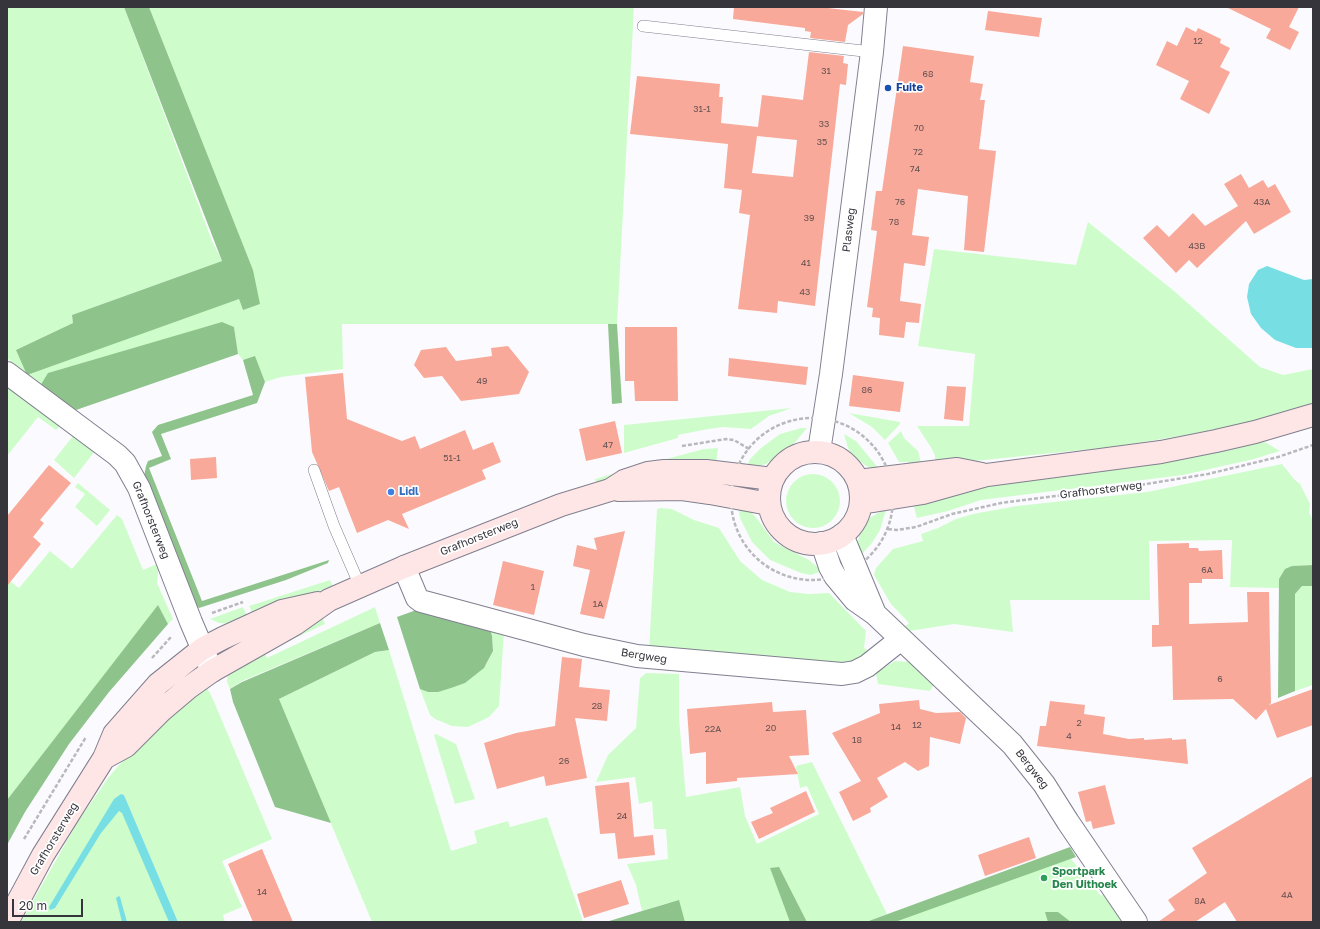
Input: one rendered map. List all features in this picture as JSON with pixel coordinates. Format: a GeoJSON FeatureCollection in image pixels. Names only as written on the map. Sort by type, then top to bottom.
{"type":"FeatureCollection","features":[{"type":"Feature","properties":{"kind":"main road"},"geometry":{"type":"LineString","coordinates":[[861,503],[923,493],[988,475],[1161,452],[1255,432],[1313,415]]}},
{"type":"Feature","properties":{"kind":"main road"},"geometry":{"type":"LineString","coordinates":[[807,452],[819,452],[829,454],[847,464],[858,481],[861,503],[855,521],[832,539],[812,544],[792,538],[777,524],[769,504],[768,496],[773,479],[779,469],[787,461],[807,452]]}},
{"type":"Feature","properties":{"kind":"main road"},"geometry":{"type":"LineString","coordinates":[[858,481],[958,469],[988,475]]}},
{"type":"Feature","properties":{"kind":"main road","name":"Grafhorsterweg"},"geometry":{"type":"LineString","coordinates":[[7,922],[46,848],[104,758],[114,734],[130,713],[158,684],[202,649],[253,623],[282,611],[328,600],[404,567],[561,505],[610,490],[632,478],[659,472],[698,471],[773,479]]}},
{"type":"Feature","properties":{"kind":"main road","name":"Grafhorsterweg"},"geometry":{"type":"LineString","coordinates":[[610,490],[682,489],[769,504]]}},
{"type":"Feature","properties":{"kind":"main road","name":"Grafhorsterweg"},"geometry":{"type":"LineString","coordinates":[[104,758],[126,746],[162,710],[188,688],[212,671],[295,624],[328,600]]}},
{"type":"Feature","properties":{"kind":"street","name":"Plasweg"},"geometry":{"type":"LineString","coordinates":[[819,452],[825,420],[872,52],[876,7]]}},
{"type":"Feature","properties":{"kind":"street","name":"Grafhorsterweg"},"geometry":{"type":"LineString","coordinates":[[7,373],[117,455],[125,463],[139,488],[212,671]]}},
{"type":"Feature","properties":{"kind":"street","name":"Bergweg"},"geometry":{"type":"LineString","coordinates":[[832,539],[830,567],[835,576],[855,600],[875,614],[1012,744],[1044,784],[1136,922]]}},
{"type":"Feature","properties":{"kind":"street","name":"Bergweg"},"geometry":{"type":"LineString","coordinates":[[832,539],[875,614]]}},
{"type":"Feature","properties":{"kind":"street","name":"Bergweg"},"geometry":{"type":"LineString","coordinates":[[404,567],[417,598],[421,601],[584,645],[637,656],[842,674],[855,672],[867,666],[901,639]]}},
{"type":"Feature","properties":{"kind":"lane"},"geometry":{"type":"LineString","coordinates":[[643,26],[872,52]]}},
{"type":"Feature","properties":{"kind":"lane"},"geometry":{"type":"LineString","coordinates":[[314,470],[334,526],[360,586]]}},
{"type":"Feature","properties":{"kind":"path"},"geometry":{"type":"LineString","coordinates":[[825,420],[809,417],[800,418],[776,426],[768,431],[748,449],[736,474],[731,508],[736,530],[748,548],[765,564],[780,572],[799,578],[818,579],[835,576]]}},
{"type":"Feature","properties":{"kind":"path","name":"Grafhorsterweg"},"geometry":{"type":"LineString","coordinates":[[888,529],[897,530],[916,527],[952,514],[1001,503],[1140,485],[1208,474],[1278,457],[1313,445]]}},
{"type":"Feature","properties":{"kind":"green space"},"geometry":{"type":"Polygon","coordinates":[[[7,7],[124,7],[212,241],[222,261],[72,315],[73,323],[16,350],[239,299],[243,310],[253,270],[149,7],[634,7],[617,324],[342,324],[343,369],[281,377],[265,382],[255,357],[243,360],[238,354],[234,327],[40,386],[7,358],[7,7]]]}},
{"type":"Feature","properties":{"kind":"green space"},"geometry":{"type":"Polygon","coordinates":[[[124,7],[149,7],[253,270],[260,304],[243,310],[239,299],[27,375],[16,350],[73,323],[72,315],[222,261],[124,7]]]}},
{"type":"Feature","properties":{"kind":"green space"},"geometry":{"type":"Polygon","coordinates":[[[1088,222],[1174,291],[1260,367],[1283,375],[1313,369],[1313,404],[1246,423],[1187,435],[1112,447],[935,465],[935,456],[932,449],[917,426],[969,426],[975,354],[918,346],[934,249],[1076,265],[1088,222]]]}},
{"type":"Feature","properties":{"kind":"green space"},"geometry":{"type":"Polygon","coordinates":[[[222,322],[234,327],[238,354],[76,410],[40,386],[48,373],[222,322]]]}},
{"type":"Feature","properties":{"kind":"green space"},"geometry":{"type":"Polygon","coordinates":[[[608,324],[617,324],[622,403],[612,404],[608,324]]]}},
{"type":"Feature","properties":{"kind":"green space"},"geometry":{"type":"Polygon","coordinates":[[[255,356],[265,382],[257,403],[161,434],[171,459],[149,468],[202,601],[329,560],[328,563],[286,580],[199,608],[143,482],[148,461],[162,456],[152,432],[158,425],[253,395],[243,360],[255,356]]]}},
{"type":"Feature","properties":{"kind":"green space"},"geometry":{"type":"Polygon","coordinates":[[[7,381],[63,423],[56,430],[38,417],[7,456],[7,381]]]}},
{"type":"Feature","properties":{"kind":"green space"},"geometry":{"type":"Polygon","coordinates":[[[792,408],[769,416],[751,429],[723,427],[708,429],[678,435],[678,438],[624,453],[624,425],[792,408]]]}},
{"type":"Feature","properties":{"kind":"green space"},"geometry":{"type":"Polygon","coordinates":[[[849,413],[900,422],[900,424],[885,440],[872,427],[849,413]]]}},
{"type":"Feature","properties":{"kind":"green space"},"geometry":{"type":"Polygon","coordinates":[[[801,428],[807,428],[792,446],[766,464],[746,469],[750,459],[761,448],[780,434],[801,428]]]}},
{"type":"Feature","properties":{"kind":"green space"},"geometry":{"type":"Polygon","coordinates":[[[901,431],[904,438],[918,451],[922,467],[909,468],[908,462],[899,462],[888,443],[901,431]]]}},
{"type":"Feature","properties":{"kind":"green space"},"geometry":{"type":"Polygon","coordinates":[[[844,434],[856,441],[880,470],[866,466],[853,456],[848,448],[844,434]]]}},
{"type":"Feature","properties":{"kind":"green space"},"geometry":{"type":"Polygon","coordinates":[[[73,436],[95,451],[74,478],[54,460],[73,436]]]}},
{"type":"Feature","properties":{"kind":"green space"},"geometry":{"type":"Polygon","coordinates":[[[1263,441],[1280,451],[1254,459],[1183,475],[981,500],[948,511],[917,518],[913,503],[995,485],[1186,459],[1263,441]]]}},
{"type":"Feature","properties":{"kind":"green space"},"geometry":{"type":"Polygon","coordinates":[[[718,448],[716,465],[615,477],[596,482],[595,479],[704,449],[718,448]]]}},
{"type":"Feature","properties":{"kind":"green space"},"geometry":{"type":"Polygon","coordinates":[[[1282,464],[1300,484],[1310,504],[1309,512],[1313,522],[1313,565],[1292,566],[1279,579],[1279,588],[1230,587],[1232,540],[1149,541],[1150,600],[1010,600],[1013,632],[954,624],[909,631],[903,628],[909,623],[891,604],[874,575],[876,568],[893,549],[923,541],[921,534],[956,519],[973,514],[1017,506],[1147,492],[1282,464]]]}},
{"type":"Feature","properties":{"kind":"green space"},"geometry":{"type":"Polygon","coordinates":[[[813,474],[823,476],[832,482],[838,491],[840,501],[838,511],[832,520],[823,526],[813,528],[803,526],[794,520],[788,511],[786,501],[788,491],[794,482],[803,476],[813,474]]]}},
{"type":"Feature","properties":{"kind":"green space"},"geometry":{"type":"Polygon","coordinates":[[[78,483],[110,510],[97,526],[75,507],[85,494],[75,487],[78,483]]]}},
{"type":"Feature","properties":{"kind":"green space"},"geometry":{"type":"Polygon","coordinates":[[[738,505],[751,512],[774,542],[809,560],[822,571],[811,575],[801,573],[770,560],[752,542],[740,518],[738,505]]]}},
{"type":"Feature","properties":{"kind":"green space"},"geometry":{"type":"Polygon","coordinates":[[[657,509],[672,509],[694,520],[719,528],[740,561],[762,580],[790,592],[808,594],[829,593],[866,631],[864,648],[868,651],[863,657],[846,665],[649,650],[657,509]]]}},
{"type":"Feature","properties":{"kind":"green space"},"geometry":{"type":"Polygon","coordinates":[[[886,510],[880,530],[872,543],[859,557],[856,548],[861,530],[871,517],[886,510]]]}},
{"type":"Feature","properties":{"kind":"green space"},"geometry":{"type":"Polygon","coordinates":[[[117,515],[122,519],[143,570],[159,563],[157,583],[173,619],[168,624],[158,606],[7,800],[7,579],[19,588],[50,551],[72,569],[117,515]]]}},
{"type":"Feature","properties":{"kind":"green space"},"geometry":{"type":"Polygon","coordinates":[[[1313,565],[1313,586],[1302,586],[1295,594],[1295,691],[1278,698],[1279,579],[1285,569],[1292,566],[1313,565]]]}},
{"type":"Feature","properties":{"kind":"green space"},"geometry":{"type":"Polygon","coordinates":[[[330,580],[333,586],[254,616],[249,606],[330,580]]]}},
{"type":"Feature","properties":{"kind":"green space"},"geometry":{"type":"Polygon","coordinates":[[[1302,586],[1313,586],[1313,685],[1295,691],[1295,594],[1302,586]]]}},
{"type":"Feature","properties":{"kind":"green space"},"geometry":{"type":"Polygon","coordinates":[[[158,605],[168,624],[109,692],[69,744],[25,812],[7,845],[7,800],[158,605]]]}},
{"type":"Feature","properties":{"kind":"green space"},"geometry":{"type":"Polygon","coordinates":[[[243,607],[248,618],[230,624],[219,623],[210,619],[243,607]]]}},
{"type":"Feature","properties":{"kind":"green space"},"geometry":{"type":"Polygon","coordinates":[[[375,607],[380,623],[242,681],[230,689],[227,682],[228,671],[263,650],[267,658],[375,607]]]}},
{"type":"Feature","properties":{"kind":"green space"},"geometry":{"type":"Polygon","coordinates":[[[419,609],[490,628],[493,651],[484,668],[465,683],[451,688],[438,692],[428,692],[420,689],[397,617],[419,609]]]}},
{"type":"Feature","properties":{"kind":"green space"},"geometry":{"type":"Polygon","coordinates":[[[322,616],[325,624],[269,650],[322,616]]]}},
{"type":"Feature","properties":{"kind":"green space"},"geometry":{"type":"Polygon","coordinates":[[[380,623],[389,650],[375,652],[279,699],[331,823],[275,807],[233,702],[230,689],[242,682],[380,623]]]}},
{"type":"Feature","properties":{"kind":"green space"},"geometry":{"type":"Polygon","coordinates":[[[490,628],[504,632],[499,706],[489,717],[468,727],[452,726],[435,719],[430,715],[420,689],[428,692],[486,665],[493,651],[490,628]]]}},
{"type":"Feature","properties":{"kind":"green space"},"geometry":{"type":"Polygon","coordinates":[[[389,650],[451,851],[477,843],[474,831],[508,821],[510,827],[547,817],[583,922],[372,922],[279,699],[375,652],[389,650]]]}},
{"type":"Feature","properties":{"kind":"green space"},"geometry":{"type":"Polygon","coordinates":[[[895,661],[910,662],[935,683],[930,691],[878,684],[876,673],[895,661]]]}},
{"type":"Feature","properties":{"kind":"green space"},"geometry":{"type":"Polygon","coordinates":[[[646,673],[679,674],[679,719],[686,797],[740,787],[745,816],[757,844],[819,814],[807,786],[800,788],[796,766],[812,762],[887,914],[866,922],[807,922],[779,867],[798,922],[621,922],[671,902],[642,911],[636,885],[627,864],[668,859],[666,829],[654,829],[652,801],[639,804],[635,777],[596,782],[608,755],[636,728],[640,678],[646,673]]]}},
{"type":"Feature","properties":{"kind":"green space"},"geometry":{"type":"Polygon","coordinates":[[[206,686],[272,839],[222,861],[242,907],[223,915],[225,922],[178,922],[124,795],[121,794],[49,908],[121,801],[173,922],[21,922],[77,823],[108,778],[137,744],[206,686]]]}},
{"type":"Feature","properties":{"kind":"green space"},"geometry":{"type":"Polygon","coordinates":[[[436,734],[456,744],[475,799],[455,804],[434,735],[436,734]]]}},
{"type":"Feature","properties":{"kind":"green space"},"geometry":{"type":"Polygon","coordinates":[[[1070,847],[1076,857],[895,922],[866,922],[1070,847]]]}},
{"type":"Feature","properties":{"kind":"green space","name":"Sportpark Den Uithoek"},"geometry":{"type":"Polygon","coordinates":[[[1067,854],[1101,896],[1104,894],[1126,922],[879,922],[1067,854]]]}},
{"type":"Feature","properties":{"kind":"green space"},"geometry":{"type":"Polygon","coordinates":[[[779,867],[807,922],[790,922],[770,868],[779,867]]]}},
{"type":"Feature","properties":{"kind":"green space"},"geometry":{"type":"Polygon","coordinates":[[[679,900],[685,922],[606,922],[642,911],[679,900]]]}},
{"type":"Feature","properties":{"kind":"green space"},"geometry":{"type":"Polygon","coordinates":[[[1045,912],[1058,912],[1071,922],[1048,922],[1045,912]]]}},
{"type":"Feature","properties":{"kind":"water"},"geometry":{"type":"Polygon","coordinates":[[[1267,266],[1304,280],[1313,279],[1313,348],[1296,348],[1275,340],[1261,328],[1251,314],[1247,297],[1249,284],[1258,270],[1267,266]]]}},
{"type":"Feature","properties":{"kind":"water"},"geometry":{"type":"Polygon","coordinates":[[[121,794],[124,795],[178,922],[169,922],[122,813],[119,811],[101,833],[55,908],[50,910],[49,907],[114,799],[121,794]]]}},
{"type":"Feature","properties":{"kind":"water"},"geometry":{"type":"Polygon","coordinates":[[[119,896],[127,922],[122,922],[116,898],[119,896]]]}},
{"type":"Feature","properties":{"kind":"building"},"geometry":{"type":"Polygon","coordinates":[[[734,7],[819,7],[863,12],[863,14],[848,25],[845,42],[810,38],[811,32],[805,31],[805,28],[733,19],[734,7]]]}},
{"type":"Feature","properties":{"kind":"building"},"geometry":{"type":"Polygon","coordinates":[[[1226,7],[1299,7],[1289,27],[1299,32],[1290,50],[1266,38],[1271,29],[1226,7]]]}},
{"type":"Feature","properties":{"kind":"building"},"geometry":{"type":"Polygon","coordinates":[[[988,11],[1042,18],[1039,37],[985,30],[988,11]]]}},
{"type":"Feature","properties":{"kind":"building"},"geometry":{"type":"Polygon","coordinates":[[[1186,27],[1196,32],[1198,28],[1221,39],[1220,43],[1230,48],[1220,67],[1230,72],[1209,114],[1180,99],[1189,81],[1156,65],[1167,41],[1177,46],[1186,27]]]}},
{"type":"Feature","properties":{"kind":"building"},"geometry":{"type":"Polygon","coordinates":[[[903,46],[974,56],[970,82],[983,84],[980,100],[985,100],[979,149],[996,151],[984,252],[964,250],[968,196],[918,189],[912,235],[929,237],[925,266],[904,263],[900,301],[921,304],[919,323],[906,322],[904,338],[879,335],[880,318],[872,317],[873,308],[867,307],[877,231],[871,230],[876,191],[882,191],[903,46]]]}},
{"type":"Feature","properties":{"kind":"building"},"geometry":{"type":"Polygon","coordinates":[[[809,52],[844,56],[843,63],[848,64],[846,85],[840,84],[815,306],[778,301],[777,313],[738,309],[750,215],[739,213],[742,190],[724,188],[728,144],[630,134],[637,76],[720,84],[719,97],[723,97],[721,123],[758,127],[762,95],[803,100],[809,52]],[[757,136],[752,173],[793,177],[797,140],[757,136]]]}},
{"type":"Feature","properties":{"kind":"building"},"geometry":{"type":"Polygon","coordinates":[[[1241,174],[1249,188],[1263,180],[1268,188],[1275,184],[1291,212],[1254,234],[1246,221],[1197,268],[1189,260],[1176,273],[1143,238],[1157,225],[1169,237],[1193,213],[1205,226],[1238,206],[1224,184],[1241,174]]]}},
{"type":"Feature","properties":{"kind":"building"},"geometry":{"type":"Polygon","coordinates":[[[625,327],[677,327],[678,401],[635,401],[634,381],[625,381],[625,327]]]}},
{"type":"Feature","properties":{"kind":"building"},"geometry":{"type":"Polygon","coordinates":[[[508,346],[529,372],[519,394],[461,401],[442,376],[424,378],[414,365],[421,350],[446,347],[456,361],[492,356],[491,348],[508,346]]]}},
{"type":"Feature","properties":{"kind":"building"},"geometry":{"type":"Polygon","coordinates":[[[729,358],[808,367],[806,385],[728,376],[729,358]]]}},
{"type":"Feature","properties":{"kind":"building"},"geometry":{"type":"Polygon","coordinates":[[[343,373],[347,419],[402,441],[415,436],[420,449],[465,430],[473,450],[493,442],[501,462],[482,470],[486,479],[402,514],[409,529],[388,520],[357,533],[339,487],[329,491],[312,452],[305,377],[343,373]]]}},
{"type":"Feature","properties":{"kind":"building"},"geometry":{"type":"Polygon","coordinates":[[[853,375],[904,382],[900,412],[849,406],[853,375]]]}},
{"type":"Feature","properties":{"kind":"building"},"geometry":{"type":"Polygon","coordinates":[[[947,386],[966,387],[963,421],[944,419],[947,386]]]}},
{"type":"Feature","properties":{"kind":"building"},"geometry":{"type":"Polygon","coordinates":[[[615,421],[622,453],[586,461],[579,429],[615,421]]]}},
{"type":"Feature","properties":{"kind":"building"},"geometry":{"type":"Polygon","coordinates":[[[216,457],[217,478],[191,480],[190,459],[216,457]]]}},
{"type":"Feature","properties":{"kind":"building"},"geometry":{"type":"Polygon","coordinates":[[[49,465],[71,483],[40,520],[44,523],[33,537],[41,544],[7,586],[7,516],[49,465]]]}},
{"type":"Feature","properties":{"kind":"building"},"geometry":{"type":"Polygon","coordinates":[[[625,531],[604,619],[580,614],[590,570],[573,566],[577,545],[597,550],[594,538],[625,531]]]}},
{"type":"Feature","properties":{"kind":"building"},"geometry":{"type":"Polygon","coordinates":[[[1189,543],[1189,548],[1198,548],[1199,551],[1222,550],[1223,579],[1202,579],[1202,583],[1189,583],[1189,624],[1248,622],[1247,592],[1269,592],[1271,703],[1269,705],[1313,689],[1313,725],[1277,738],[1266,709],[1256,720],[1233,699],[1173,700],[1172,646],[1152,647],[1152,625],[1159,625],[1157,544],[1189,543]]]}},
{"type":"Feature","properties":{"kind":"building"},"geometry":{"type":"Polygon","coordinates":[[[503,561],[544,571],[534,615],[493,605],[503,561]]]}},
{"type":"Feature","properties":{"kind":"building"},"geometry":{"type":"Polygon","coordinates":[[[562,657],[582,659],[579,687],[610,690],[607,721],[575,718],[587,778],[546,786],[544,776],[497,789],[484,743],[516,733],[555,726],[562,657]]]}},
{"type":"Feature","properties":{"kind":"building"},"geometry":{"type":"Polygon","coordinates":[[[919,700],[920,709],[936,713],[960,712],[966,718],[960,744],[930,737],[929,766],[918,771],[905,762],[877,778],[888,797],[870,808],[871,812],[853,821],[839,792],[861,781],[832,733],[880,713],[879,704],[919,700]]]}},
{"type":"Feature","properties":{"kind":"building"},"geometry":{"type":"Polygon","coordinates":[[[1050,701],[1085,705],[1084,714],[1105,717],[1103,734],[1129,739],[1144,738],[1144,740],[1172,738],[1172,740],[1186,739],[1188,764],[1037,746],[1040,726],[1046,726],[1050,701]]]}},
{"type":"Feature","properties":{"kind":"building"},"geometry":{"type":"Polygon","coordinates":[[[772,702],[773,712],[806,710],[809,755],[789,756],[798,774],[737,778],[737,781],[706,784],[706,752],[690,754],[687,709],[772,702]]]}},
{"type":"Feature","properties":{"kind":"building"},"geometry":{"type":"Polygon","coordinates":[[[1313,776],[1313,922],[1237,922],[1225,902],[1195,922],[1158,922],[1175,910],[1168,900],[1207,873],[1192,848],[1313,776]]]}},
{"type":"Feature","properties":{"kind":"building"},"geometry":{"type":"Polygon","coordinates":[[[629,782],[634,837],[653,835],[655,855],[618,859],[615,833],[600,834],[595,786],[629,782]]]}},
{"type":"Feature","properties":{"kind":"building"},"geometry":{"type":"Polygon","coordinates":[[[1105,785],[1115,824],[1093,829],[1091,821],[1086,822],[1078,792],[1105,785]]]}},
{"type":"Feature","properties":{"kind":"building"},"geometry":{"type":"Polygon","coordinates":[[[806,791],[815,812],[759,839],[751,822],[773,813],[770,808],[806,791]]]}},
{"type":"Feature","properties":{"kind":"building"},"geometry":{"type":"Polygon","coordinates":[[[1029,837],[1036,858],[985,876],[978,855],[1029,837]]]}},
{"type":"Feature","properties":{"kind":"building"},"geometry":{"type":"Polygon","coordinates":[[[262,849],[293,922],[253,922],[228,864],[262,849]]]}},
{"type":"Feature","properties":{"kind":"building"},"geometry":{"type":"Polygon","coordinates":[[[621,880],[629,904],[584,918],[577,894],[621,880]]]}},
{"type":"Feature","properties":{"kind":"place","name":"Fuite"},"geometry":{"type":"Point","coordinates":[888,88]}},
{"type":"Feature","properties":{"kind":"place","name":"Lidl"},"geometry":{"type":"Point","coordinates":[391,492]}},
{"type":"Feature","properties":{"kind":"place","name":"Sportpark Den Uithoek"},"geometry":{"type":"Point","coordinates":[1044,878]}}]}
